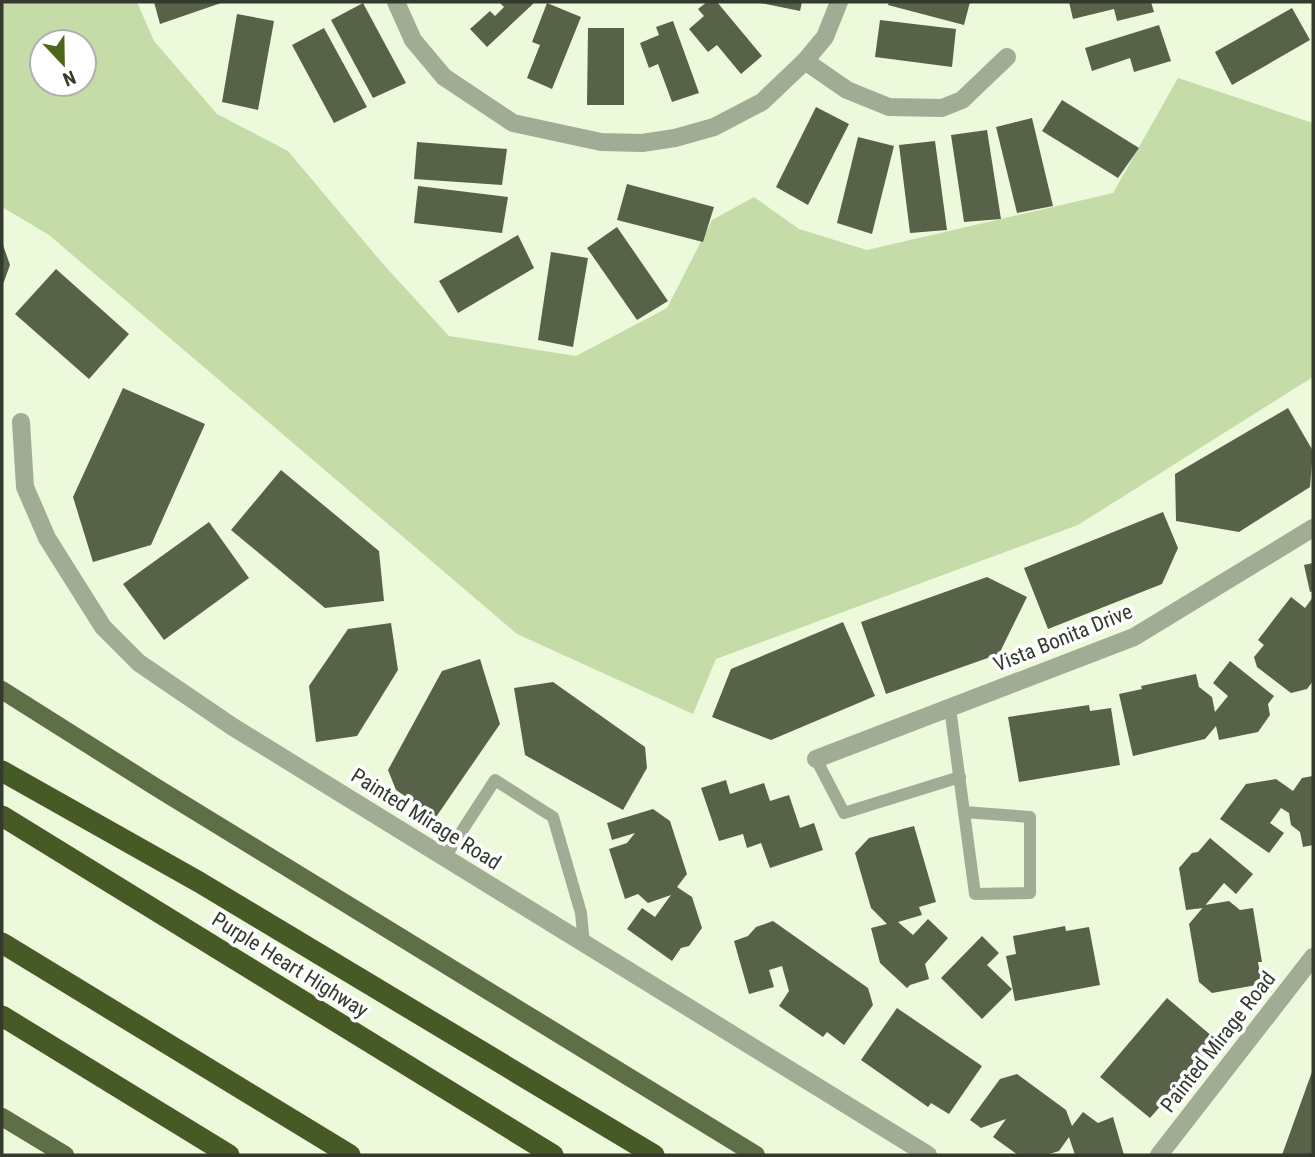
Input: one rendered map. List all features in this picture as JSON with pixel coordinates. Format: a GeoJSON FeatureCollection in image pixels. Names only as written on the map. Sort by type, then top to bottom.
{"type":"FeatureCollection","features":[{"type":"Feature","properties":{"kind":"highway"},"geometry":{"type":"LineString","coordinates":[[2,771],[199,882],[654,1155]]}},
{"type":"Feature","properties":{"kind":"highway","name":"Purple Heart Highway"},"geometry":{"type":"LineString","coordinates":[[2,816],[553,1155]]}},
{"type":"Feature","properties":{"kind":"highway"},"geometry":{"type":"LineString","coordinates":[[2,943],[350,1155]]}},
{"type":"Feature","properties":{"kind":"highway"},"geometry":{"type":"LineString","coordinates":[[2,1016],[229,1155]]}},
{"type":"Feature","properties":{"kind":"main road"},"geometry":{"type":"LineString","coordinates":[[2,690],[756,1155]]}},
{"type":"Feature","properties":{"kind":"main road"},"geometry":{"type":"LineString","coordinates":[[2,1116],[65,1155]]}},
{"type":"Feature","properties":{"kind":"street"},"geometry":{"type":"LineString","coordinates":[[396,2],[413,40],[444,76],[513,123],[601,142],[642,143],[675,138],[715,127],[762,102],[806,61],[825,37],[839,2]]}},
{"type":"Feature","properties":{"kind":"street"},"geometry":{"type":"LineString","coordinates":[[806,61],[847,90],[889,107],[942,108],[962,100],[1007,57]]}},
{"type":"Feature","properties":{"kind":"street","name":"Painted Mirage Road"},"geometry":{"type":"LineString","coordinates":[[21,422],[25,486],[47,538],[103,627],[139,663],[233,727],[928,1155]]}},
{"type":"Feature","properties":{"kind":"street","name":"Vista Bonita Drive"},"geometry":{"type":"LineString","coordinates":[[816,759],[1133,637],[1313,528]]}},
{"type":"Feature","properties":{"kind":"street","name":"Painted Mirage Road"},"geometry":{"type":"LineString","coordinates":[[1159,1155],[1313,957]]}},
{"type":"Feature","properties":{"kind":"lane"},"geometry":{"type":"LineString","coordinates":[[950,708],[975,894],[1030,893],[1030,817],[964,812]]}},
{"type":"Feature","properties":{"kind":"lane"},"geometry":{"type":"LineString","coordinates":[[816,759],[844,813],[960,777]]}},
{"type":"Feature","properties":{"kind":"lane"},"geometry":{"type":"LineString","coordinates":[[445,857],[495,780],[554,817],[580,913],[584,944]]}},
{"type":"Feature","properties":{"kind":"green space"},"geometry":{"type":"Polygon","coordinates":[[[2,2],[137,2],[154,41],[217,114],[288,151],[383,264],[449,336],[576,356],[667,308],[712,220],[754,197],[799,229],[867,250],[1113,193],[1178,78],[1313,123],[1313,377],[1078,525],[716,659],[693,714],[517,634],[49,235],[2,207],[2,2]]]}},
{"type":"Feature","properties":{"kind":"building"},"geometry":{"type":"Polygon","coordinates":[[[154,2],[224,2],[160,24],[154,2]]]}},
{"type":"Feature","properties":{"kind":"building"},"geometry":{"type":"Polygon","coordinates":[[[499,2],[535,2],[487,47],[470,29],[490,11],[495,16],[504,7],[499,2]]]}},
{"type":"Feature","properties":{"kind":"building"},"geometry":{"type":"Polygon","coordinates":[[[707,2],[717,2],[762,56],[741,74],[717,45],[708,52],[689,29],[704,16],[698,9],[707,2]]]}},
{"type":"Feature","properties":{"kind":"building"},"geometry":{"type":"Polygon","coordinates":[[[756,2],[802,2],[800,11],[756,2]]]}},
{"type":"Feature","properties":{"kind":"building"},"geometry":{"type":"Polygon","coordinates":[[[889,2],[970,2],[964,25],[888,5],[889,2]]]}},
{"type":"Feature","properties":{"kind":"building"},"geometry":{"type":"Polygon","coordinates":[[[1069,2],[1151,2],[1154,12],[1117,21],[1114,9],[1073,19],[1069,2]]]}},
{"type":"Feature","properties":{"kind":"building"},"geometry":{"type":"Polygon","coordinates":[[[363,3],[406,83],[373,98],[331,20],[363,3]]]}},
{"type":"Feature","properties":{"kind":"building"},"geometry":{"type":"Polygon","coordinates":[[[547,3],[581,17],[552,89],[527,78],[540,45],[532,42],[547,3]]]}},
{"type":"Feature","properties":{"kind":"building"},"geometry":{"type":"Polygon","coordinates":[[[1292,8],[1310,40],[1232,85],[1215,52],[1292,8]]]}},
{"type":"Feature","properties":{"kind":"building"},"geometry":{"type":"Polygon","coordinates":[[[237,14],[274,21],[258,110],[222,102],[237,14]]]}},
{"type":"Feature","properties":{"kind":"building"},"geometry":{"type":"Polygon","coordinates":[[[880,20],[956,29],[952,67],[875,57],[880,20]]]}},
{"type":"Feature","properties":{"kind":"building"},"geometry":{"type":"Polygon","coordinates":[[[673,21],[699,93],[672,102],[658,64],[649,68],[640,43],[659,35],[656,27],[673,21]]]}},
{"type":"Feature","properties":{"kind":"building"},"geometry":{"type":"Polygon","coordinates":[[[1159,25],[1171,61],[1134,72],[1130,58],[1092,71],[1085,48],[1159,25]]]}},
{"type":"Feature","properties":{"kind":"building"},"geometry":{"type":"Polygon","coordinates":[[[324,28],[367,107],[334,123],[292,45],[324,28]]]}},
{"type":"Feature","properties":{"kind":"building"},"geometry":{"type":"Polygon","coordinates":[[[588,28],[624,28],[624,105],[587,105],[588,28]]]}},
{"type":"Feature","properties":{"kind":"building"},"geometry":{"type":"Polygon","coordinates":[[[1062,100],[1139,148],[1118,178],[1042,131],[1062,100]]]}},
{"type":"Feature","properties":{"kind":"building"},"geometry":{"type":"Polygon","coordinates":[[[816,107],[849,124],[808,205],[776,187],[816,107]]]}},
{"type":"Feature","properties":{"kind":"building"},"geometry":{"type":"Polygon","coordinates":[[[1032,118],[1053,206],[1017,213],[996,127],[1032,118]]]}},
{"type":"Feature","properties":{"kind":"building"},"geometry":{"type":"Polygon","coordinates":[[[987,130],[1001,219],[964,222],[951,135],[987,130]]]}},
{"type":"Feature","properties":{"kind":"building"},"geometry":{"type":"Polygon","coordinates":[[[858,137],[894,146],[872,234],[837,223],[858,137]]]}},
{"type":"Feature","properties":{"kind":"building"},"geometry":{"type":"Polygon","coordinates":[[[935,141],[947,230],[910,233],[899,145],[935,141]]]}},
{"type":"Feature","properties":{"kind":"building"},"geometry":{"type":"Polygon","coordinates":[[[417,142],[507,149],[502,185],[414,179],[417,142]]]}},
{"type":"Feature","properties":{"kind":"building"},"geometry":{"type":"Polygon","coordinates":[[[627,184],[714,207],[703,242],[617,220],[627,184]]]}},
{"type":"Feature","properties":{"kind":"building"},"geometry":{"type":"Polygon","coordinates":[[[418,186],[508,197],[502,233],[414,223],[418,186]]]}},
{"type":"Feature","properties":{"kind":"building"},"geometry":{"type":"Polygon","coordinates":[[[617,227],[668,301],[637,320],[587,248],[617,227]]]}},
{"type":"Feature","properties":{"kind":"building"},"geometry":{"type":"Polygon","coordinates":[[[518,235],[534,268],[458,313],[439,281],[518,235]]]}},
{"type":"Feature","properties":{"kind":"building"},"geometry":{"type":"Polygon","coordinates":[[[2,242],[10,265],[2,287],[2,242]]]}},
{"type":"Feature","properties":{"kind":"building"},"geometry":{"type":"Polygon","coordinates":[[[551,252],[588,258],[573,347],[538,340],[551,252]]]}},
{"type":"Feature","properties":{"kind":"building"},"geometry":{"type":"Polygon","coordinates":[[[56,269],[129,334],[89,379],[15,314],[56,269]]]}},
{"type":"Feature","properties":{"kind":"building"},"geometry":{"type":"Polygon","coordinates":[[[123,388],[205,424],[151,545],[93,562],[73,497],[123,388]]]}},
{"type":"Feature","properties":{"kind":"building"},"geometry":{"type":"Polygon","coordinates":[[[1288,408],[1313,451],[1310,487],[1239,532],[1176,521],[1175,474],[1288,408]]]}},
{"type":"Feature","properties":{"kind":"building"},"geometry":{"type":"Polygon","coordinates":[[[281,470],[379,551],[384,601],[325,608],[231,530],[281,470]]]}},
{"type":"Feature","properties":{"kind":"building"},"geometry":{"type":"Polygon","coordinates":[[[1163,512],[1178,548],[1162,584],[1048,629],[1024,568],[1163,512]]]}},
{"type":"Feature","properties":{"kind":"building"},"geometry":{"type":"Polygon","coordinates":[[[209,522],[249,578],[164,640],[123,584],[209,522]]]}},
{"type":"Feature","properties":{"kind":"building"},"geometry":{"type":"Polygon","coordinates":[[[1313,563],[1313,591],[1310,592],[1304,565],[1313,563]]]}},
{"type":"Feature","properties":{"kind":"building"},"geometry":{"type":"Polygon","coordinates":[[[987,577],[1027,597],[999,654],[886,694],[861,622],[987,577]]]}},
{"type":"Feature","properties":{"kind":"building"},"geometry":{"type":"Polygon","coordinates":[[[1291,597],[1305,608],[1313,597],[1313,681],[1307,689],[1291,693],[1257,667],[1254,657],[1264,645],[1258,640],[1291,597]]]}},
{"type":"Feature","properties":{"kind":"building"},"geometry":{"type":"Polygon","coordinates":[[[843,622],[875,696],[771,740],[712,717],[731,669],[843,622]]]}},
{"type":"Feature","properties":{"kind":"building"},"geometry":{"type":"Polygon","coordinates":[[[391,623],[398,670],[357,736],[316,742],[309,686],[348,629],[391,623]]]}},
{"type":"Feature","properties":{"kind":"building"},"geometry":{"type":"Polygon","coordinates":[[[480,659],[500,724],[436,817],[396,790],[388,770],[442,671],[480,659]]]}},
{"type":"Feature","properties":{"kind":"building"},"geometry":{"type":"Polygon","coordinates":[[[1230,661],[1274,696],[1268,704],[1270,715],[1258,732],[1219,740],[1216,726],[1205,739],[1133,756],[1119,694],[1142,689],[1141,686],[1196,674],[1199,687],[1212,697],[1215,712],[1228,696],[1213,683],[1230,661]]]}},
{"type":"Feature","properties":{"kind":"building"},"geometry":{"type":"Polygon","coordinates":[[[553,682],[645,747],[647,768],[623,810],[525,755],[514,688],[553,682]]]}},
{"type":"Feature","properties":{"kind":"building"},"geometry":{"type":"Polygon","coordinates":[[[1089,705],[1090,711],[1111,708],[1120,765],[1019,782],[1008,717],[1089,705]]]}},
{"type":"Feature","properties":{"kind":"building"},"geometry":{"type":"Polygon","coordinates":[[[1313,776],[1313,845],[1303,847],[1300,832],[1291,825],[1289,813],[1281,808],[1270,823],[1284,833],[1269,853],[1220,819],[1246,784],[1276,779],[1293,791],[1302,778],[1313,776]]]}},
{"type":"Feature","properties":{"kind":"building"},"geometry":{"type":"Polygon","coordinates":[[[726,780],[730,794],[764,783],[770,801],[789,795],[800,828],[814,823],[823,850],[770,868],[761,843],[747,848],[743,834],[719,841],[701,788],[726,780]]]}},
{"type":"Feature","properties":{"kind":"building"},"geometry":{"type":"Polygon","coordinates":[[[653,809],[670,821],[687,874],[677,887],[692,897],[702,928],[689,946],[681,948],[672,961],[627,929],[642,908],[655,917],[671,895],[648,903],[638,894],[625,899],[609,849],[627,843],[635,833],[612,840],[607,823],[653,809]]]}},
{"type":"Feature","properties":{"kind":"building"},"geometry":{"type":"Polygon","coordinates":[[[914,826],[936,902],[919,907],[922,915],[898,922],[913,935],[928,919],[948,938],[925,964],[929,979],[907,988],[880,963],[871,928],[887,924],[871,908],[855,853],[869,838],[914,826]]]}},
{"type":"Feature","properties":{"kind":"building"},"geometry":{"type":"Polygon","coordinates":[[[1210,838],[1253,874],[1236,894],[1224,883],[1203,908],[1186,910],[1179,868],[1210,838]]]}},
{"type":"Feature","properties":{"kind":"building"},"geometry":{"type":"Polygon","coordinates":[[[1229,901],[1240,910],[1253,908],[1262,962],[1258,962],[1262,984],[1212,993],[1199,982],[1189,924],[1205,905],[1229,901]]]}},
{"type":"Feature","properties":{"kind":"building"},"geometry":{"type":"Polygon","coordinates":[[[773,921],[868,988],[873,1005],[844,1045],[827,1032],[823,1037],[779,1006],[789,991],[782,966],[769,970],[774,987],[749,994],[734,941],[748,936],[756,927],[773,921]]]}},
{"type":"Feature","properties":{"kind":"building"},"geometry":{"type":"Polygon","coordinates":[[[1065,926],[1066,931],[1089,927],[1100,985],[1015,1001],[1006,956],[1016,954],[1013,936],[1065,926]]]}},
{"type":"Feature","properties":{"kind":"building"},"geometry":{"type":"Polygon","coordinates":[[[982,936],[999,953],[987,965],[1012,989],[982,1019],[941,978],[982,936]]]}},
{"type":"Feature","properties":{"kind":"building"},"geometry":{"type":"Polygon","coordinates":[[[1167,998],[1213,1037],[1199,1053],[1203,1057],[1150,1118],[1100,1077],[1167,998]]]}},
{"type":"Feature","properties":{"kind":"building"},"geometry":{"type":"Polygon","coordinates":[[[897,1008],[982,1066],[949,1114],[931,1103],[928,1107],[861,1060],[897,1008]]]}},
{"type":"Feature","properties":{"kind":"building"},"geometry":{"type":"Polygon","coordinates":[[[1313,1069],[1313,1155],[1282,1155],[1313,1069]]]}},
{"type":"Feature","properties":{"kind":"building"},"geometry":{"type":"Polygon","coordinates":[[[1017,1074],[1066,1110],[1072,1126],[1083,1112],[1098,1123],[1113,1117],[1124,1155],[1075,1155],[1069,1137],[1059,1151],[1046,1155],[1018,1155],[993,1137],[1006,1119],[981,1128],[970,1120],[1000,1079],[1017,1074]]]}}]}
